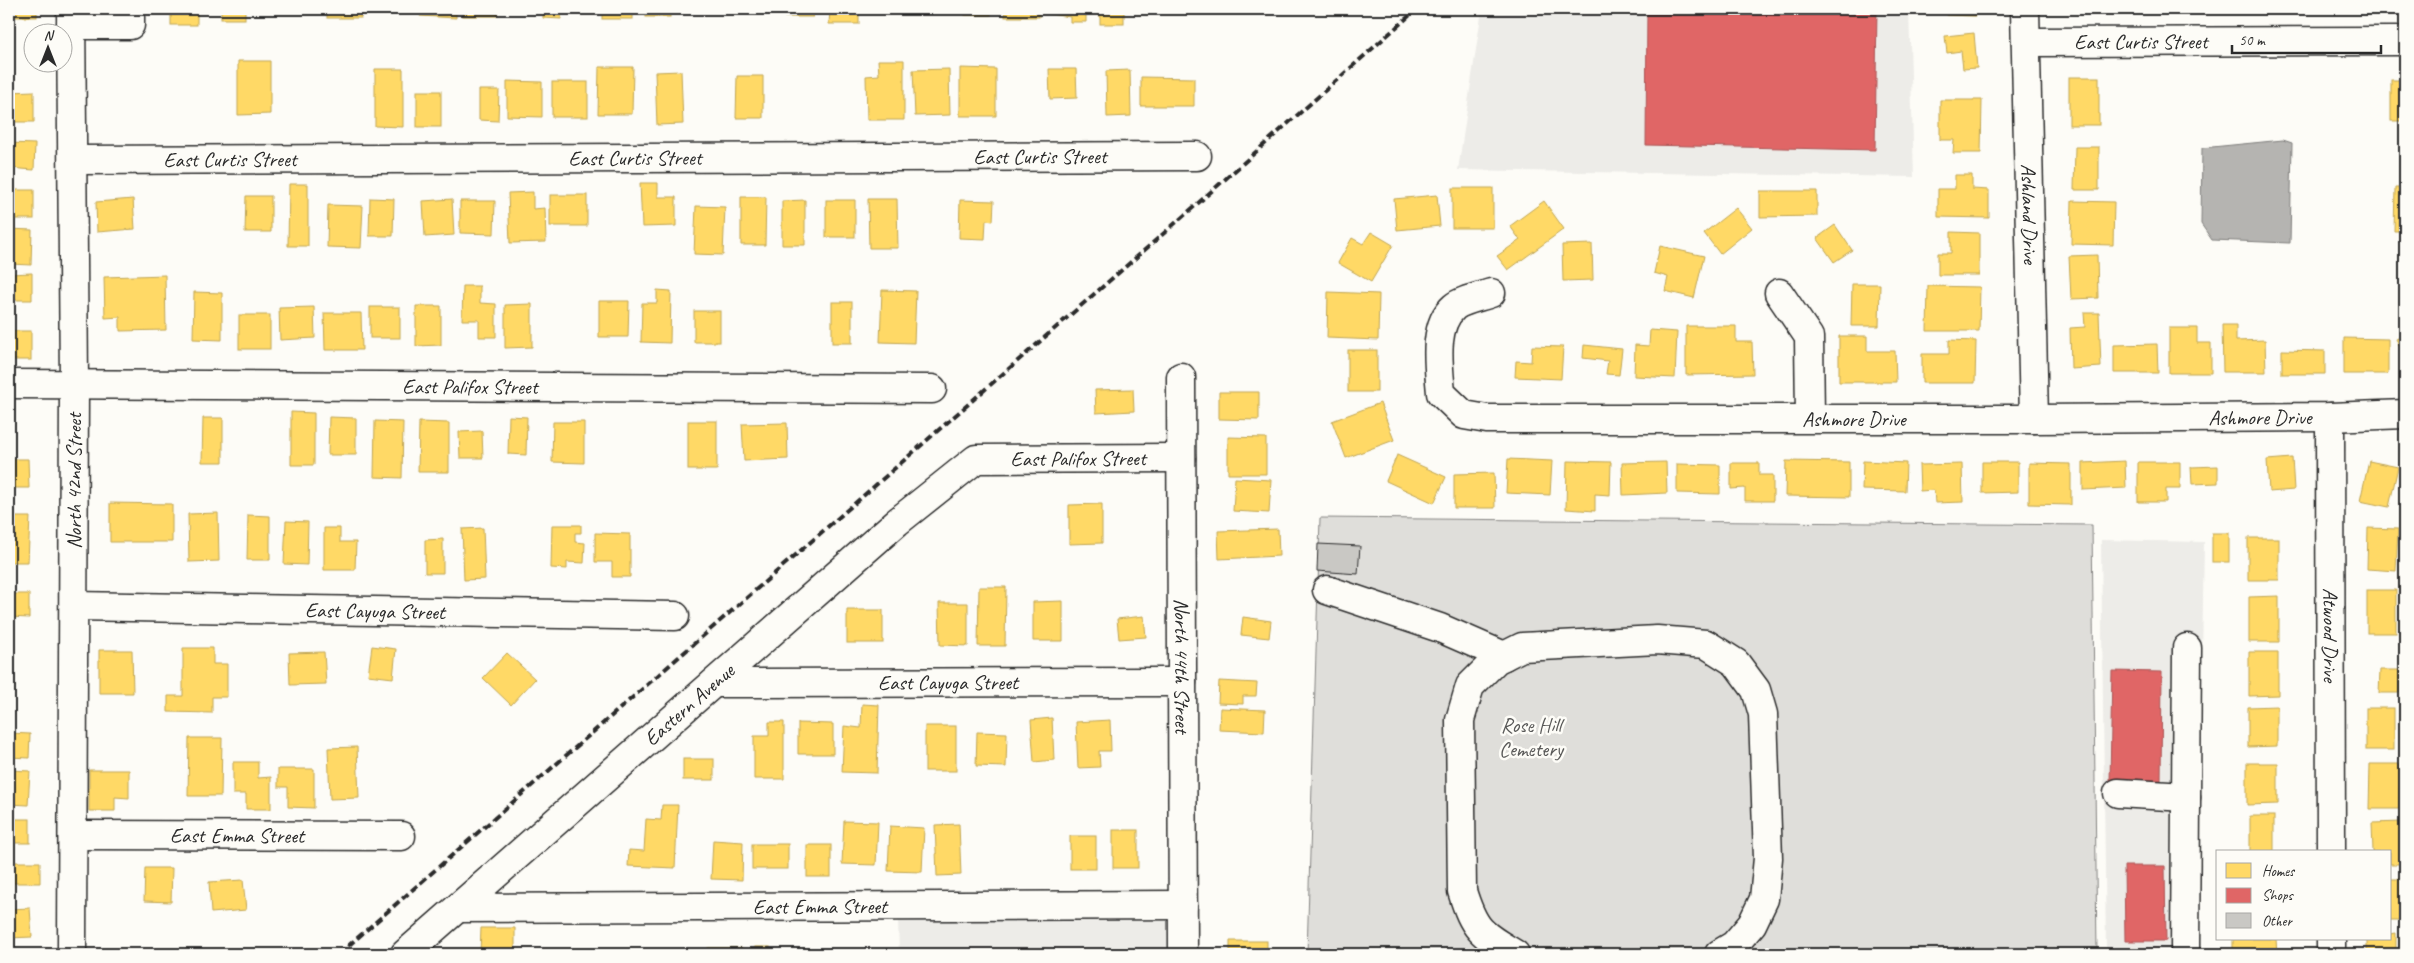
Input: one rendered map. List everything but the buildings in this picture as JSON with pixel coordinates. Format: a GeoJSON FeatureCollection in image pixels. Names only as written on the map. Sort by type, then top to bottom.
{"type":"FeatureCollection","features":[{"type":"Feature","properties":{"kind":"street"},"geometry":{"type":"LineString","coordinates":[[71,17],[130,25],[130,9]]}},
{"type":"Feature","properties":{"kind":"street","name":"Ashland Drive"},"geometry":{"type":"LineString","coordinates":[[2025,9],[2034,419]]}},
{"type":"Feature","properties":{"kind":"street","name":"North 42nd Street"},"geometry":{"type":"LineString","coordinates":[[71,17],[74,160],[72,954]]}},
{"type":"Feature","properties":{"kind":"street","name":"East Curtis Street"},"geometry":{"type":"LineString","coordinates":[[2026,42],[2405,41]]}},
{"type":"Feature","properties":{"kind":"street","name":"East Curtis Street"},"geometry":{"type":"LineString","coordinates":[[74,160],[1197,156]]}},
{"type":"Feature","properties":{"kind":"street","name":"Ashmore Drive"},"geometry":{"type":"LineString","coordinates":[[1491,293],[1454,307],[1440,330],[1438,362],[1441,393],[1464,415],[1487,420],[2330,418],[2405,414]]}},
{"type":"Feature","properties":{"kind":"street"},"geometry":{"type":"LineString","coordinates":[[1779,293],[1809,337],[1810,418]]}},
{"type":"Feature","properties":{"kind":"street","name":"North 44th Street"},"geometry":{"type":"LineString","coordinates":[[1181,377],[1183,954]]}},
{"type":"Feature","properties":{"kind":"street","name":"East Palifox Street"},"geometry":{"type":"LineString","coordinates":[[9,384],[932,388]]}},
{"type":"Feature","properties":{"kind":"street","name":"Atwood Drive"},"geometry":{"type":"LineString","coordinates":[[2330,418],[2331,850]]}},
{"type":"Feature","properties":{"kind":"street","name":"East Palifox Street"},"geometry":{"type":"LineString","coordinates":[[976,459],[1181,458]]}},
{"type":"Feature","properties":{"kind":"street","name":"Eastern Avenue"},"geometry":{"type":"LineString","coordinates":[[405,954],[896,522],[976,459]]}},
{"type":"Feature","properties":{"kind":"street"},"geometry":{"type":"LineString","coordinates":[[1327,590],[1440,628],[1504,656]]}},
{"type":"Feature","properties":{"kind":"street","name":"East Cayuga Street"},"geometry":{"type":"LineString","coordinates":[[74,606],[675,616]]}},
{"type":"Feature","properties":{"kind":"street"},"geometry":{"type":"LineString","coordinates":[[1515,954],[1486,937],[1470,917],[1462,891],[1460,720],[1470,686],[1496,660],[1522,647],[1657,640],[1706,644],[1736,664],[1756,690],[1763,714],[1768,858],[1764,899],[1752,924],[1734,945],[1718,954]]}},
{"type":"Feature","properties":{"kind":"street"},"geometry":{"type":"LineString","coordinates":[[2185,954],[2186,648]]}},
{"type":"Feature","properties":{"kind":"street","name":"East Cayuga Street"},"geometry":{"type":"LineString","coordinates":[[714,683],[1182,682]]}},
{"type":"Feature","properties":{"kind":"street"},"geometry":{"type":"LineString","coordinates":[[2118,793],[2186,797]]}},
{"type":"Feature","properties":{"kind":"street","name":"East Emma Street"},"geometry":{"type":"LineString","coordinates":[[73,835],[402,836]]}},
{"type":"Feature","properties":{"kind":"street","name":"East Emma Street"},"geometry":{"type":"LineString","coordinates":[[458,908],[1183,906]]}},
{"type":"Feature","properties":{"kind":"street"},"geometry":{"type":"LineString","coordinates":[[2331,940],[2331,954]]}},
{"type":"Feature","properties":{"kind":"shaded area"},"geometry":{"type":"Polygon","coordinates":[[[1482,9],[1909,9],[1914,177],[1458,170],[1482,9]]]}},
{"type":"Feature","properties":{"kind":"shaded area"},"geometry":{"type":"Polygon","coordinates":[[[2283,140],[2292,143],[2290,243],[2212,240],[2201,224],[2202,148],[2283,140]]]}},
{"type":"Feature","properties":{"kind":"shaded area"},"geometry":{"type":"Polygon","coordinates":[[[2101,540],[2204,542],[2197,954],[2106,954],[2101,540]]]}},
{"type":"Feature","properties":{"kind":"shaded area"},"geometry":{"type":"Polygon","coordinates":[[[1172,917],[1173,954],[899,954],[898,918],[1172,917]]]}},
{"type":"Feature","properties":{"kind":"green space","name":"Rose Hill Cemetery"},"geometry":{"type":"Polygon","coordinates":[[[1320,518],[2092,525],[2097,954],[1307,954],[1320,518]]]}},
{"type":"Feature","properties":{"kind":"railway"},"geometry":{"type":"LineString","coordinates":[[339,954],[1187,213],[1417,9]]}}]}
